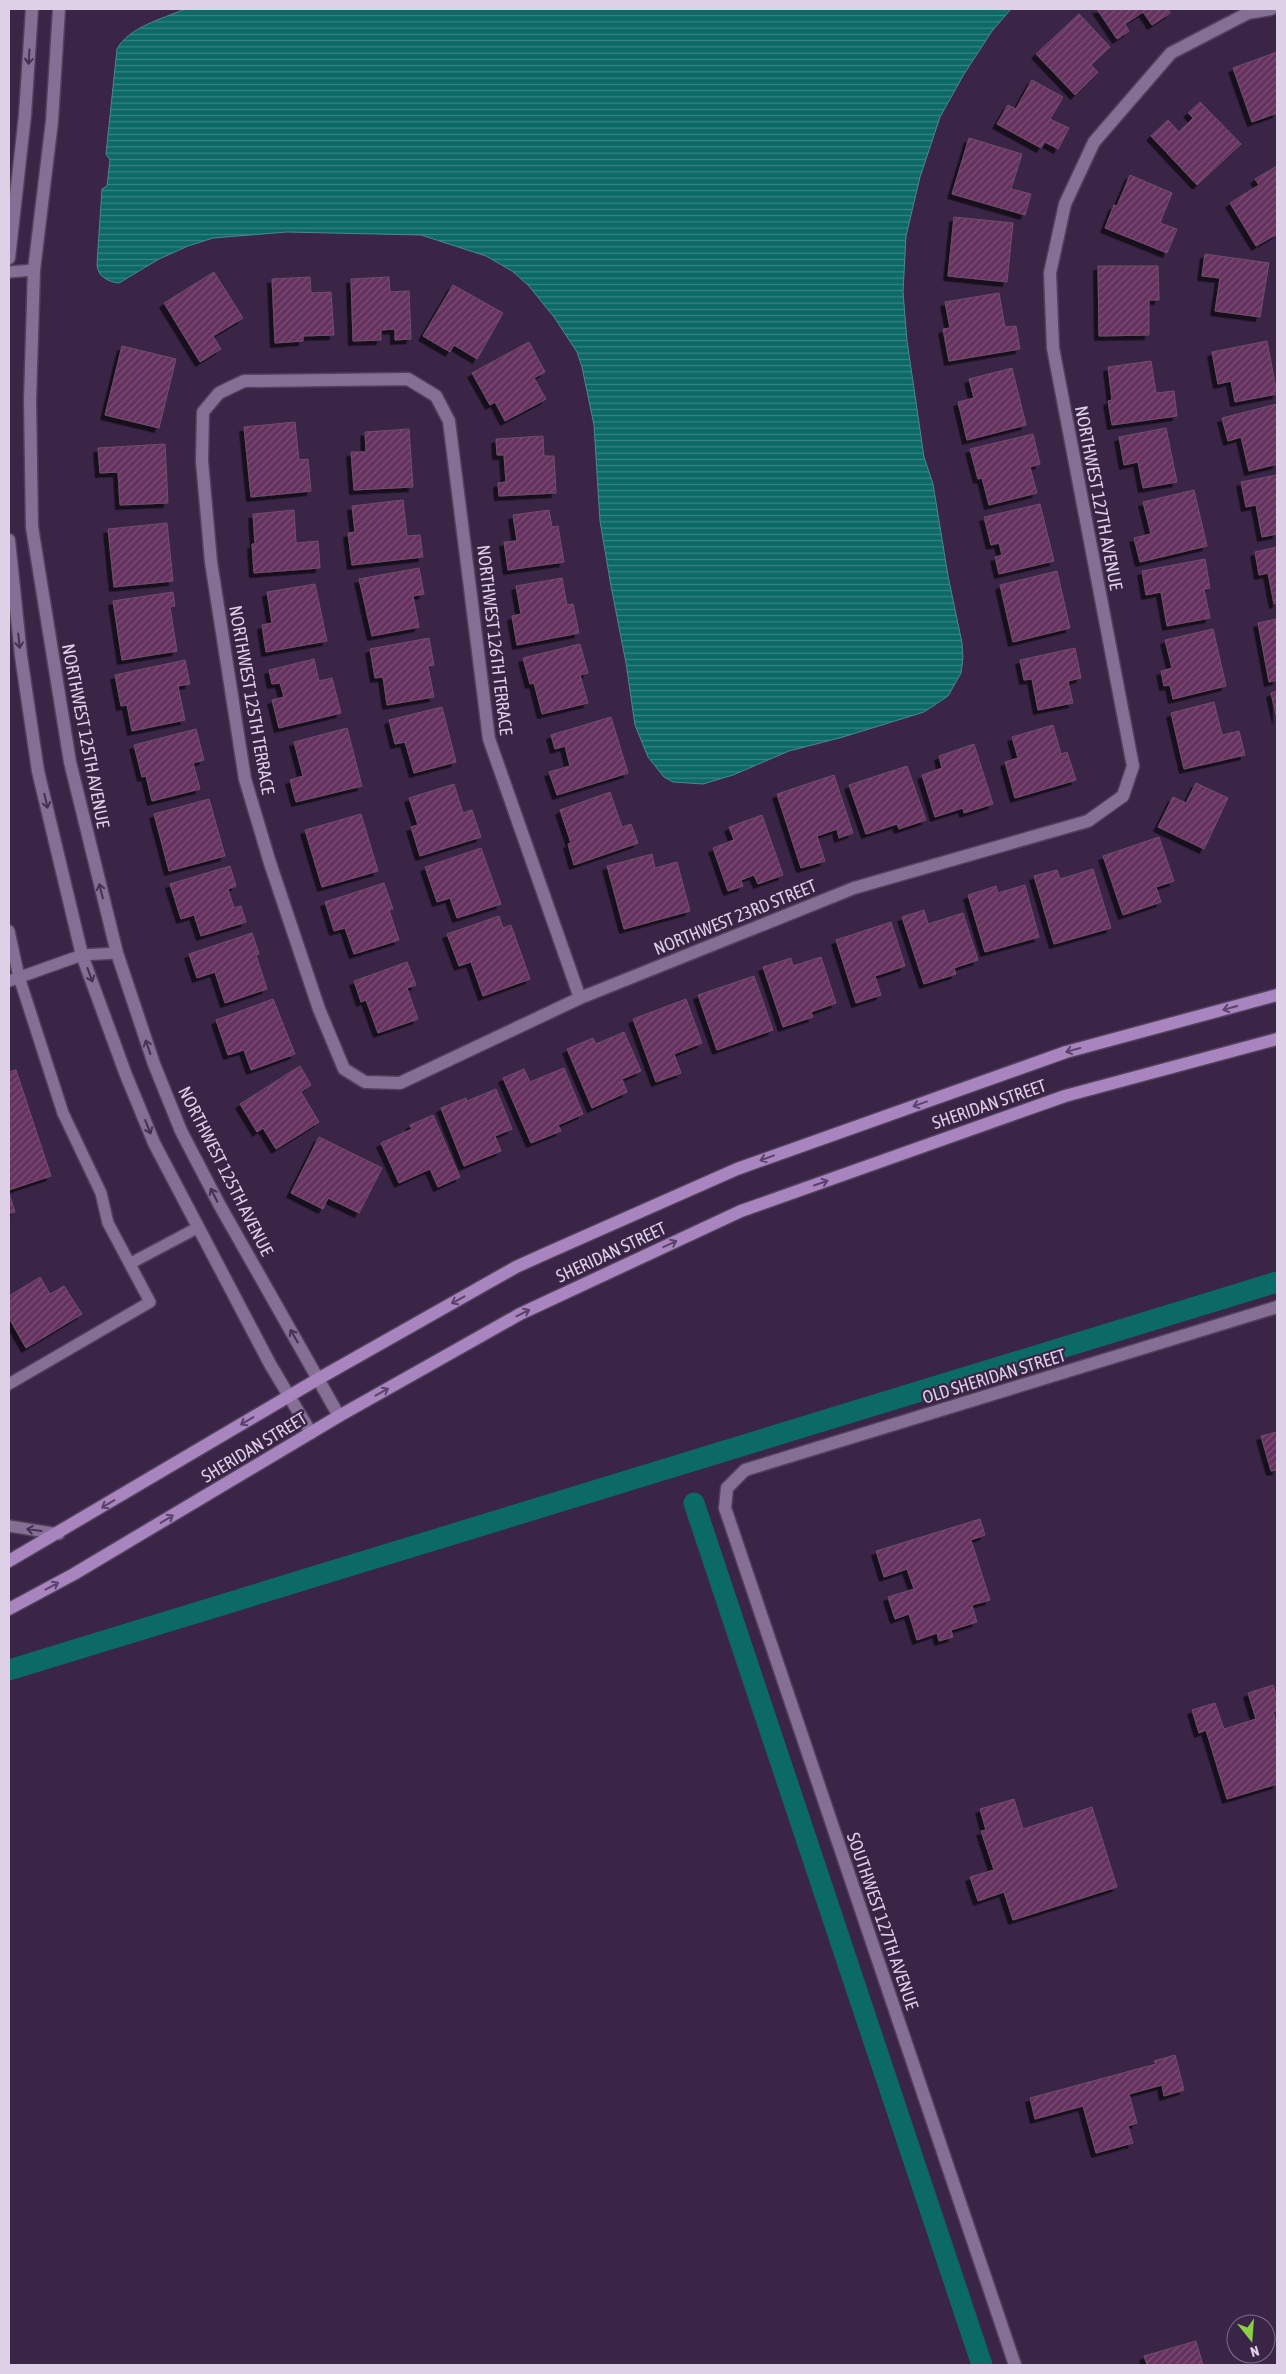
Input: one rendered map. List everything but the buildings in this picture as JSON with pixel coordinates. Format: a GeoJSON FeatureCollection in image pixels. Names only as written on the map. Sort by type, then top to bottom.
{"type":"FeatureCollection","features":[{"type":"Feature","properties":{"kind":"main road","name":"SHERIDAN STREET"},"geometry":{"type":"LineString","coordinates":[[9,1561],[59,1534],[318,1379],[516,1267],[736,1169],[1066,1052],[1277,995]]}},
{"type":"Feature","properties":{"kind":"main road","name":"SHERIDAN STREET"},"geometry":{"type":"LineString","coordinates":[[9,1609],[74,1574],[339,1416],[520,1314],[740,1211],[1065,1096],[1277,1039]]}},
{"type":"Feature","properties":{"kind":"street"},"geometry":{"type":"LineString","coordinates":[[9,258],[25,115],[32,9]]}},
{"type":"Feature","properties":{"kind":"street","name":"NORTHWEST 125TH AVENUE"},"geometry":{"type":"LineString","coordinates":[[59,9],[52,121],[34,270],[30,401],[32,527],[70,762],[117,953],[154,1064],[181,1131],[218,1204],[339,1416]]}},
{"type":"Feature","properties":{"kind":"street","name":"NORTHWEST 127TH AVENUE"},"geometry":{"type":"LineString","coordinates":[[1123,796],[1133,766],[1053,348],[1050,273],[1065,204],[1094,142],[1171,53],[1248,13],[1271,9]]}},
{"type":"Feature","properties":{"kind":"street","name":"NORTHWEST 125TH TERRACE"},"geometry":{"type":"LineString","coordinates":[[365,1082],[344,1068],[319,1009],[270,863],[245,779],[211,562],[202,461],[203,412],[219,393],[244,381],[408,379],[436,396]]}},
{"type":"Feature","properties":{"kind":"street","name":"NORTHWEST 126TH TERRACE"},"geometry":{"type":"LineString","coordinates":[[436,396],[449,421],[489,739],[580,998]]}},
{"type":"Feature","properties":{"kind":"street"},"geometry":{"type":"LineString","coordinates":[[9,540],[21,656],[38,771],[82,955],[126,1075],[154,1143],[197,1228],[311,1433]]}},
{"type":"Feature","properties":{"kind":"street","name":"NORTHWEST 23RD STREET"},"geometry":{"type":"LineString","coordinates":[[365,1082],[400,1083],[580,998],[854,888],[1088,821],[1123,796]]}},
{"type":"Feature","properties":{"kind":"street","name":"OLD SHERIDAN STREET"},"geometry":{"type":"LineString","coordinates":[[727,1488],[745,1470],[1277,1308]]}},
{"type":"Feature","properties":{"kind":"street","name":"SOUTHWEST 127TH AVENUE"},"geometry":{"type":"LineString","coordinates":[[727,1488],[725,1508],[1014,2365]]}},
{"type":"Feature","properties":{"kind":"lane"},"geometry":{"type":"LineString","coordinates":[[9,272],[34,270]]}},
{"type":"Feature","properties":{"kind":"lane"},"geometry":{"type":"LineString","coordinates":[[9,931],[14,979],[63,1113],[102,1193],[108,1223],[131,1263],[150,1302],[9,1384]]}},
{"type":"Feature","properties":{"kind":"lane"},"geometry":{"type":"LineString","coordinates":[[14,979],[82,955],[117,953]]}},
{"type":"Feature","properties":{"kind":"lane"},"geometry":{"type":"LineString","coordinates":[[131,1263],[197,1228]]}},
{"type":"Feature","properties":{"kind":"lane"},"geometry":{"type":"LineString","coordinates":[[9,1526],[59,1534]]}},
{"type":"Feature","properties":{"kind":"shaded area"},"geometry":{"type":"Polygon","coordinates":[[[185,9],[1011,9],[992,31],[964,74],[940,117],[920,177],[906,236],[903,292],[907,341],[924,457],[933,484],[948,576],[962,643],[961,673],[948,696],[924,712],[843,737],[789,751],[733,775],[703,784],[673,782],[664,777],[648,757],[635,725],[626,663],[600,521],[594,425],[582,367],[577,352],[554,317],[528,285],[512,271],[486,256],[421,235],[287,232],[213,238],[188,246],[159,259],[119,283],[104,278],[97,268],[97,264],[102,189],[107,186],[110,160],[106,154],[117,49],[122,41],[138,29],[185,9]]]}},
{"type":"Feature","properties":{"kind":"waterway"},"geometry":{"type":"LineString","coordinates":[[9,1670],[1277,1282]]}},
{"type":"Feature","properties":{"kind":"waterway"},"geometry":{"type":"LineString","coordinates":[[694,1503],[982,2365]]}}]}
